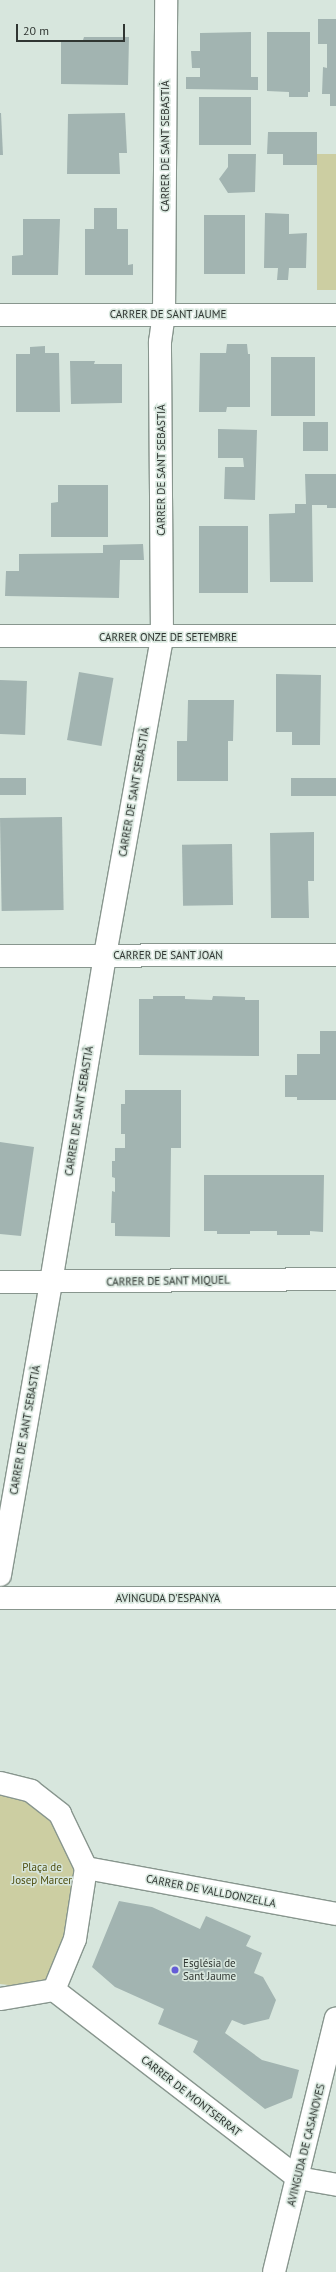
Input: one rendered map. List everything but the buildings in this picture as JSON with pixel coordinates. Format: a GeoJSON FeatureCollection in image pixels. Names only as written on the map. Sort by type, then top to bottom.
{"type":"FeatureCollection","features":[{"type":"Feature","properties":{"kind":"street","name":"CARRER DE SANT SEBASTIÀ"},"geometry":{"type":"LineString","coordinates":[[0,1575],[51,1282],[105,955],[162,637],[160,342],[164,314],[166,0]]}},
{"type":"Feature","properties":{"kind":"street","name":"CARRER DE SANT JAUME"},"geometry":{"type":"LineString","coordinates":[[0,315],[336,315]]}},
{"type":"Feature","properties":{"kind":"street","name":"CARRER ONZE DE SETEMBRE"},"geometry":{"type":"LineString","coordinates":[[0,636],[336,636]]}},
{"type":"Feature","properties":{"kind":"street","name":"CARRER DE SANT JOAN"},"geometry":{"type":"LineString","coordinates":[[0,956],[336,955]]}},
{"type":"Feature","properties":{"kind":"street","name":"CARRER DE SANT MIQUEL"},"geometry":{"type":"LineString","coordinates":[[0,1282],[336,1279]]}},
{"type":"Feature","properties":{"kind":"street","name":"AVINGUDA D'ESPANYA"},"geometry":{"type":"LineString","coordinates":[[0,1598],[336,1598]]}},
{"type":"Feature","properties":{"kind":"street"},"geometry":{"type":"LineString","coordinates":[[0,1783],[31,1791],[60,1814],[86,1868],[75,1939],[54,1990],[0,1999]]}},
{"type":"Feature","properties":{"kind":"street","name":"CARRER DE VALLDONZELLA"},"geometry":{"type":"LineString","coordinates":[[86,1868],[336,1914]]}},
{"type":"Feature","properties":{"kind":"street","name":"CARRER DE MONTSERRAT"},"geometry":{"type":"LineString","coordinates":[[54,1990],[298,2178],[336,2185]]}},
{"type":"Feature","properties":{"kind":"street","name":"AVINGUDA DE CASANOVES"},"geometry":{"type":"LineString","coordinates":[[274,2272],[336,2018]]}},
{"type":"Feature","properties":{"kind":"green space"},"geometry":{"type":"Polygon","coordinates":[[[317,154],[336,154],[336,290],[317,290],[317,154]]]}},
{"type":"Feature","properties":{"kind":"green space","name":"Plaça de Josep Marcer"},"geometry":{"type":"Polygon","coordinates":[[[0,1783],[31,1791],[86,1868],[54,1990],[0,1984],[0,1783]]]}},
{"type":"Feature","properties":{"kind":"place","name":"Església de Sant Jaume"},"geometry":{"type":"Point","coordinates":[175,1970]}}]}
